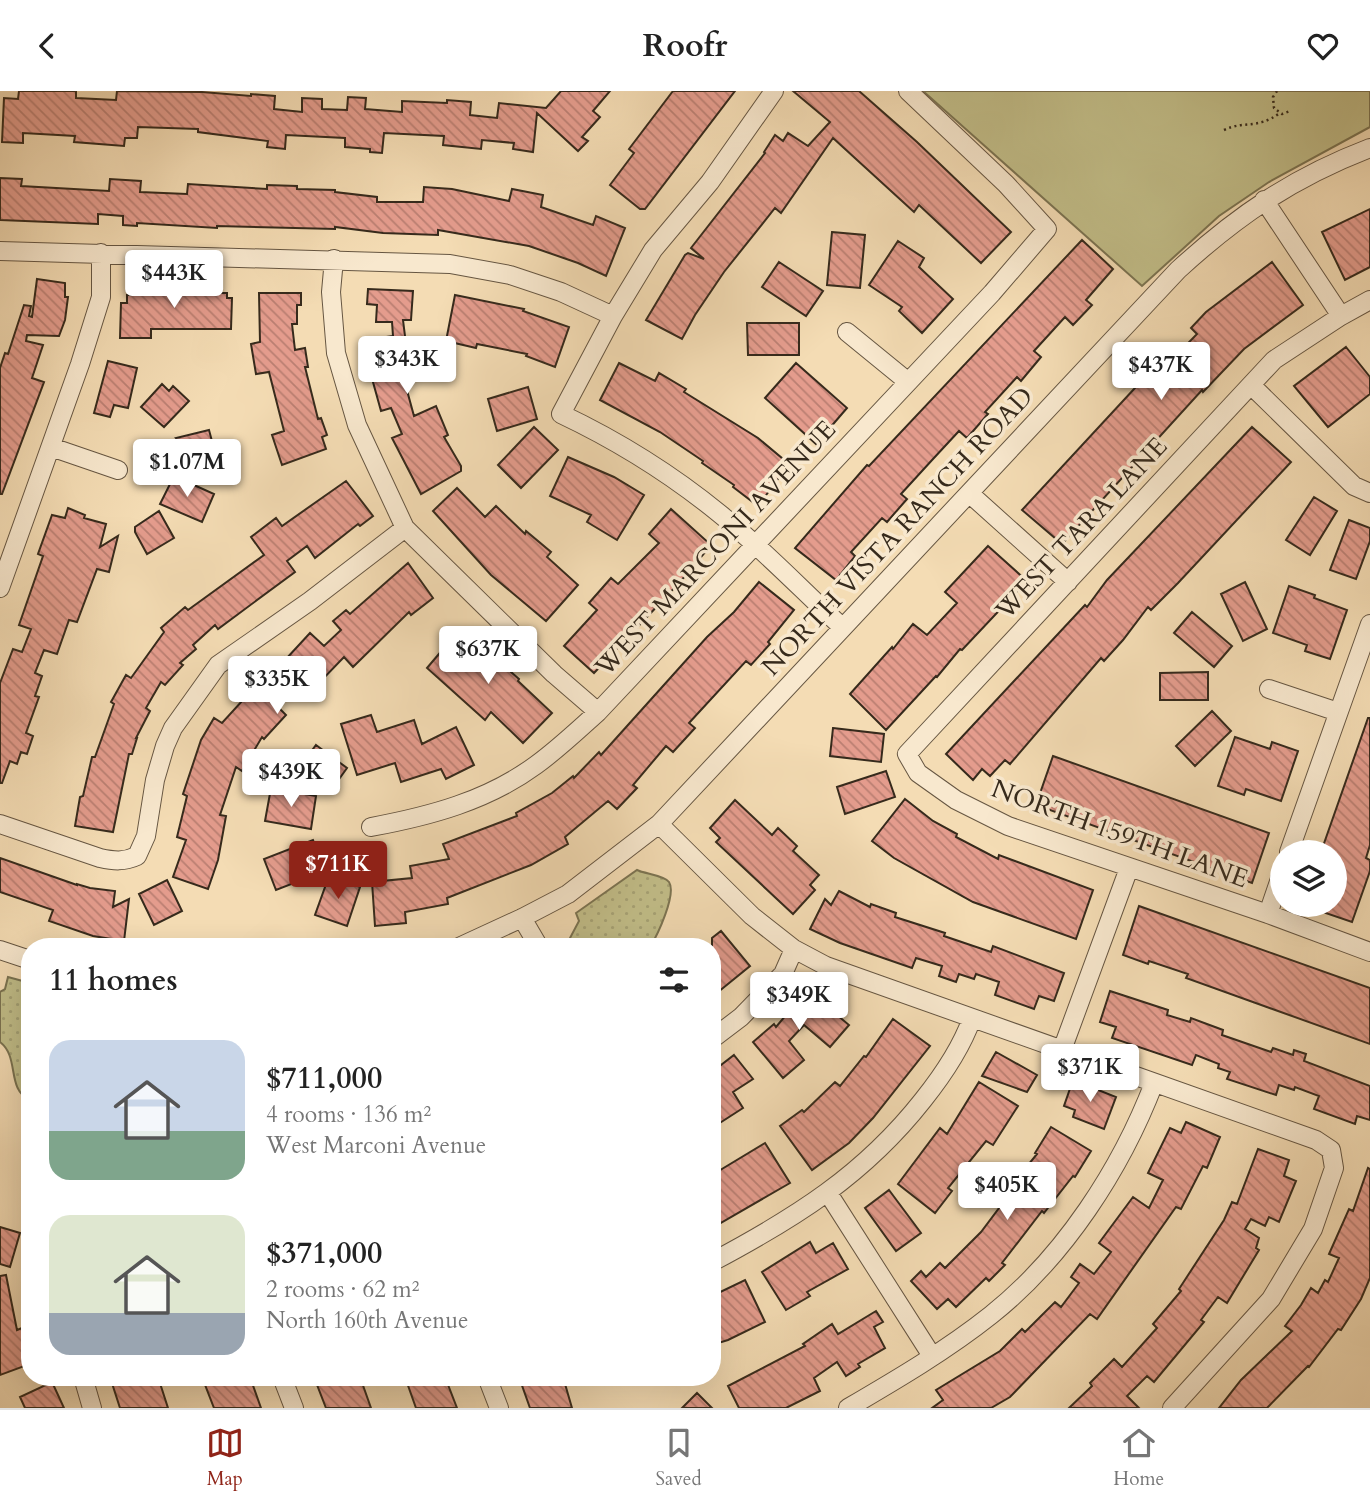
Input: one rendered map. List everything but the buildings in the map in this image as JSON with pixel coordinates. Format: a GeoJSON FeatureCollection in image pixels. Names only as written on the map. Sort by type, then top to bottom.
{"type":"FeatureCollection","features":[{"type":"Feature","properties":{"kind":"street"},"geometry":{"type":"LineString","coordinates":[[774,91],[710,182],[653,250],[613,316],[561,414],[608,437],[654,465],[720,513],[842,627]]}},
{"type":"Feature","properties":{"kind":"street","name":"WEST MARCONI AVENUE"},"geometry":{"type":"LineString","coordinates":[[371,827],[435,814],[488,793],[537,764],[598,712],[992,293],[1047,229],[1006,184],[908,91]]}},
{"type":"Feature","properties":{"kind":"street","name":"NORTH VISTA RANCH ROAD"},"geometry":{"type":"LineString","coordinates":[[479,938],[568,894],[659,824],[1178,270],[1206,244],[1264,200],[1328,165],[1370,148]]}},
{"type":"Feature","properties":{"kind":"street"},"geometry":{"type":"LineString","coordinates":[[1264,200],[1341,316]]}},
{"type":"Feature","properties":{"kind":"street"},"geometry":{"type":"LineString","coordinates":[[0,251],[450,264],[498,273],[561,292],[613,316]]}},
{"type":"Feature","properties":{"kind":"street"},"geometry":{"type":"LineString","coordinates":[[0,588],[80,364],[101,297],[101,253]]}},
{"type":"Feature","properties":{"kind":"street"},"geometry":{"type":"LineString","coordinates":[[334,259],[331,292],[336,353],[357,425],[405,528],[554,674],[598,712]]}},
{"type":"Feature","properties":{"kind":"street","name":"WEST TARA LANE"},"geometry":{"type":"LineString","coordinates":[[907,754],[1274,360],[1370,300]]}},
{"type":"Feature","properties":{"kind":"street"},"geometry":{"type":"LineString","coordinates":[[847,332],[907,381]]}},
{"type":"Feature","properties":{"kind":"street"},"geometry":{"type":"LineString","coordinates":[[1252,386],[1354,485],[1370,492]]}},
{"type":"Feature","properties":{"kind":"street"},"geometry":{"type":"LineString","coordinates":[[51,447],[118,471]]}},
{"type":"Feature","properties":{"kind":"street"},"geometry":{"type":"LineString","coordinates":[[970,495],[1068,582]]}},
{"type":"Feature","properties":{"kind":"street"},"geometry":{"type":"LineString","coordinates":[[0,824],[100,858],[116,861],[137,856],[146,836],[155,780],[165,746],[173,729],[218,665],[310,601],[405,528]]}},
{"type":"Feature","properties":{"kind":"street"},"geometry":{"type":"LineString","coordinates":[[1293,840],[1370,624]]}},
{"type":"Feature","properties":{"kind":"street"},"geometry":{"type":"LineString","coordinates":[[1269,689],[1338,712]]}},
{"type":"Feature","properties":{"kind":"street","name":"NORTH 159TH LANE"},"geometry":{"type":"LineString","coordinates":[[907,754],[918,773],[956,800],[1008,826],[1268,913],[1370,952]]}},
{"type":"Feature","properties":{"kind":"street"},"geometry":{"type":"LineString","coordinates":[[659,824],[752,916],[794,949],[826,966],[1316,1140],[1331,1150],[1334,1167],[1313,1229],[1271,1299],[1172,1408]]}},
{"type":"Feature","properties":{"kind":"street"},"geometry":{"type":"LineString","coordinates":[[1062,1050],[1129,868]]}},
{"type":"Feature","properties":{"kind":"street"},"geometry":{"type":"LineString","coordinates":[[1268,913],[1270,907]]}},
{"type":"Feature","properties":{"kind":"street"},"geometry":{"type":"LineString","coordinates":[[523,918],[534,938]]}},
{"type":"Feature","properties":{"kind":"street"},"geometry":{"type":"LineString","coordinates":[[721,1032],[741,1017],[783,974],[794,949]]}},
{"type":"Feature","properties":{"kind":"street"},"geometry":{"type":"LineString","coordinates":[[0,950],[21,957]]}},
{"type":"Feature","properties":{"kind":"street"},"geometry":{"type":"LineString","coordinates":[[721,1257],[763,1235],[828,1193],[865,1164],[899,1131],[940,1079],[964,1042],[972,1018]]}},
{"type":"Feature","properties":{"kind":"street"},"geometry":{"type":"LineString","coordinates":[[848,1408],[992,1315],[1045,1264],[1100,1193],[1142,1115],[1154,1083]]}},
{"type":"Feature","properties":{"kind":"street"},"geometry":{"type":"LineString","coordinates":[[828,1193],[932,1356]]}},
{"type":"Feature","properties":{"kind":"street"},"geometry":{"type":"LineString","coordinates":[[86,1386],[92,1408]]}},
{"type":"Feature","properties":{"kind":"street"},"geometry":{"type":"LineString","coordinates":[[285,1386],[294,1408]]}},
{"type":"Feature","properties":{"kind":"street"},"geometry":{"type":"LineString","coordinates":[[490,1386],[499,1408]]}},
{"type":"Feature","properties":{"kind":"path"},"geometry":{"type":"LineString","coordinates":[[1277,91],[1273,104],[1280,113]]}},
{"type":"Feature","properties":{"kind":"path"},"geometry":{"type":"LineString","coordinates":[[1224,130],[1234,126],[1264,123],[1280,113],[1290,111]]}},
{"type":"Feature","properties":{"kind":"shaded area"},"geometry":{"type":"Polygon","coordinates":[[[923,91],[1370,91],[1370,127],[1269,182],[1219,216],[1142,286],[923,91]]]}},
{"type":"Feature","properties":{"kind":"shaded area"},"geometry":{"type":"Polygon","coordinates":[[[637,870],[663,878],[669,882],[671,888],[665,915],[655,938],[570,938],[579,921],[576,913],[637,870]]]}},
{"type":"Feature","properties":{"kind":"shaded area"},"geometry":{"type":"Polygon","coordinates":[[[8,977],[21,981],[21,1093],[15,1081],[10,1056],[0,1042],[0,992],[5,989],[8,977]]]}}]}
